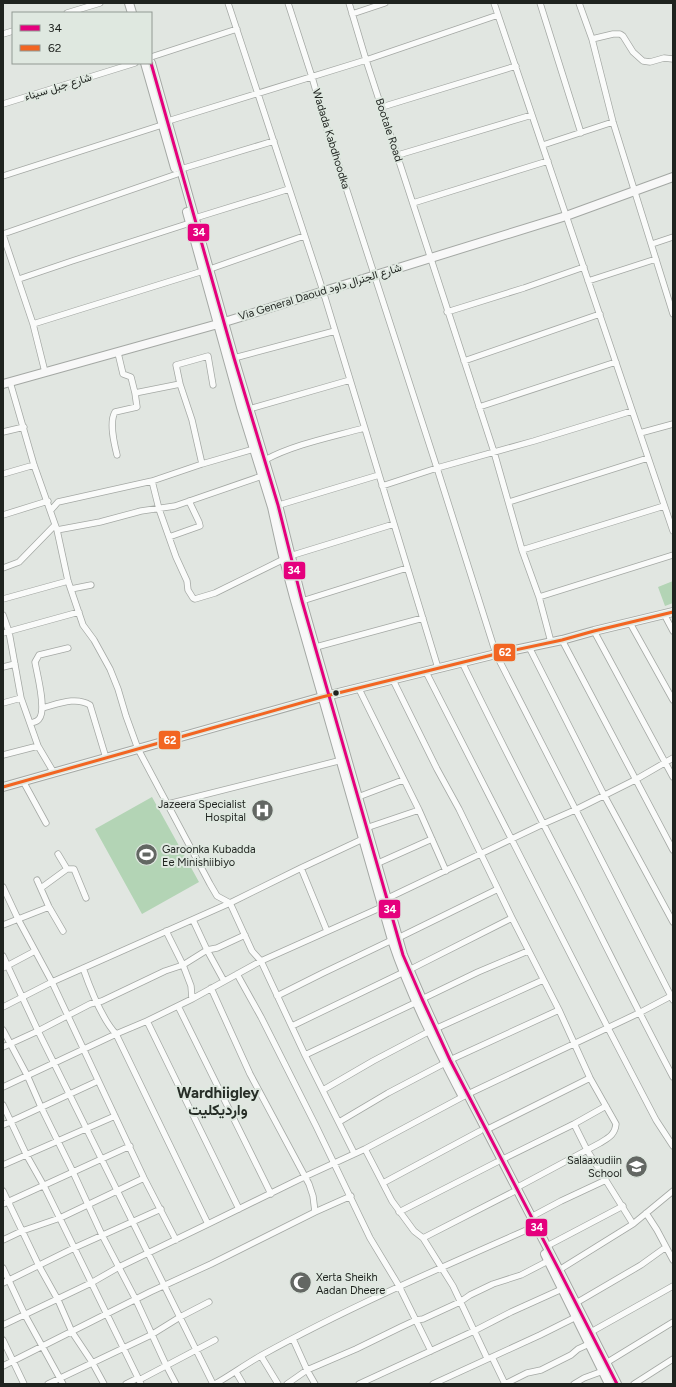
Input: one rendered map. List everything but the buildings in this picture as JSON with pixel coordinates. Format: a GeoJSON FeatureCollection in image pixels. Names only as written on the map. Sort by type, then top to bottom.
{"type":"FeatureCollection","features":[{"type":"Feature","properties":{"kind":"main road"},"geometry":{"type":"LineString","coordinates":[[145,64],[165,123],[207,270],[241,408],[258,448],[265,460],[287,558],[384,903],[406,971],[448,1061],[483,1130],[547,1246],[591,1332],[592,1342],[602,1371],[609,1384]]}},
{"type":"Feature","properties":{"kind":"main road"},"geometry":{"type":"LineString","coordinates":[[151,64],[165,123]]}},
{"type":"Feature","properties":{"kind":"main road","name":"Via General Daoud شارع الجنرال داود"},"geometry":{"type":"LineString","coordinates":[[7,383],[221,323],[566,216],[673,177]]}},
{"type":"Feature","properties":{"kind":"main road"},"geometry":{"type":"LineString","coordinates":[[221,323],[234,358],[249,409],[258,448],[262,476],[275,506]]}},
{"type":"Feature","properties":{"kind":"main road"},"geometry":{"type":"LineString","coordinates":[[287,558],[316,647],[326,696]]}},
{"type":"Feature","properties":{"kind":"main road"},"geometry":{"type":"LineString","coordinates":[[3,786],[326,696],[673,612]]}},
{"type":"Feature","properties":{"kind":"main road"},"geometry":{"type":"LineString","coordinates":[[349,780],[358,797],[366,828],[366,838],[376,864],[384,903]]}},
{"type":"Feature","properties":{"kind":"main road"},"geometry":{"type":"LineString","coordinates":[[515,1190],[531,1228],[576,1317],[606,1363],[617,1384]]}},
{"type":"Feature","properties":{"kind":"street"},"geometry":{"type":"LineString","coordinates":[[69,12],[85,5],[100,3]]}},
{"type":"Feature","properties":{"kind":"street"},"geometry":{"type":"LineString","coordinates":[[228,3],[323,291],[438,668]]}},
{"type":"Feature","properties":{"kind":"street","name":"Wadada Kabdhoodka"},"geometry":{"type":"LineString","coordinates":[[288,3],[326,126],[496,654],[672,997]]}},
{"type":"Feature","properties":{"kind":"street","name":"Bootale Road"},"geometry":{"type":"LineString","coordinates":[[349,3],[366,60],[494,452],[522,550],[539,597],[551,642]]}},
{"type":"Feature","properties":{"kind":"street"},"geometry":{"type":"LineString","coordinates":[[352,14],[385,3]]}},
{"type":"Feature","properties":{"kind":"street"},"geometry":{"type":"LineString","coordinates":[[494,3],[673,531]]}},
{"type":"Feature","properties":{"kind":"street"},"geometry":{"type":"LineString","coordinates":[[540,3],[581,133]]}},
{"type":"Feature","properties":{"kind":"street"},"geometry":{"type":"LineString","coordinates":[[579,3],[592,39],[613,122],[673,314]]}},
{"type":"Feature","properties":{"kind":"street"},"geometry":{"type":"LineString","coordinates":[[3,176],[258,93],[366,60],[498,15]]}},
{"type":"Feature","properties":{"kind":"street"},"geometry":{"type":"LineString","coordinates":[[152,57],[237,28]]}},
{"type":"Feature","properties":{"kind":"street"},"geometry":{"type":"LineString","coordinates":[[592,39],[613,34],[620,34],[623,36],[633,52],[643,61],[650,62],[664,58],[673,59]]}},
{"type":"Feature","properties":{"kind":"street","name":"شارع جبل سيناء"},"geometry":{"type":"LineString","coordinates":[[3,104],[132,64]]}},
{"type":"Feature","properties":{"kind":"street"},"geometry":{"type":"LineString","coordinates":[[382,107],[516,66]]}},
{"type":"Feature","properties":{"kind":"street"},"geometry":{"type":"LineString","coordinates":[[398,155],[532,114]]}},
{"type":"Feature","properties":{"kind":"street"},"geometry":{"type":"LineString","coordinates":[[542,146],[613,122]]}},
{"type":"Feature","properties":{"kind":"street"},"geometry":{"type":"LineString","coordinates":[[45,372],[33,324],[19,279],[5,249],[3,235],[179,172],[274,141]]}},
{"type":"Feature","properties":{"kind":"street"},"geometry":{"type":"LineString","coordinates":[[413,203],[548,161]]}},
{"type":"Feature","properties":{"kind":"street"},"geometry":{"type":"LineString","coordinates":[[19,279],[72,260],[289,189]]}},
{"type":"Feature","properties":{"kind":"street"},"geometry":{"type":"LineString","coordinates":[[33,324],[207,270],[304,236]]}},
{"type":"Feature","properties":{"kind":"street"},"geometry":{"type":"LineString","coordinates":[[652,244],[673,237]]}},
{"type":"Feature","properties":{"kind":"street"},"geometry":{"type":"LineString","coordinates":[[588,281],[656,259]]}},
{"type":"Feature","properties":{"kind":"street"},"geometry":{"type":"LineString","coordinates":[[448,312],[584,267]]}},
{"type":"Feature","properties":{"kind":"street"},"geometry":{"type":"LineString","coordinates":[[667,295],[673,293]]}},
{"type":"Feature","properties":{"kind":"street"},"geometry":{"type":"LineString","coordinates":[[464,361],[600,314]]}},
{"type":"Feature","properties":{"kind":"street"},"geometry":{"type":"LineString","coordinates":[[234,358],[335,331]]}},
{"type":"Feature","properties":{"kind":"street"},"geometry":{"type":"LineString","coordinates":[[117,455],[112,432],[113,415],[115,412],[136,407],[131,377],[123,374],[118,353]]}},
{"type":"Feature","properties":{"kind":"street"},"geometry":{"type":"LineString","coordinates":[[202,464],[192,420],[180,384],[176,364],[208,356],[213,385]]}},
{"type":"Feature","properties":{"kind":"street"},"geometry":{"type":"LineString","coordinates":[[479,407],[616,362]]}},
{"type":"Feature","properties":{"kind":"street"},"geometry":{"type":"LineString","coordinates":[[249,409],[350,380]]}},
{"type":"Feature","properties":{"kind":"street"},"geometry":{"type":"LineString","coordinates":[[7,383],[24,427],[34,465],[51,510],[68,581],[83,624],[94,640],[113,675],[138,749],[217,896],[230,903],[252,951],[261,961],[305,1055],[354,1153]]}},
{"type":"Feature","properties":{"kind":"street"},"geometry":{"type":"LineString","coordinates":[[135,394],[180,384]]}},
{"type":"Feature","properties":{"kind":"street"},"geometry":{"type":"LineString","coordinates":[[382,486],[437,468],[534,441],[632,411]]}},
{"type":"Feature","properties":{"kind":"street"},"geometry":{"type":"LineString","coordinates":[[640,433],[673,424]]}},
{"type":"Feature","properties":{"kind":"street"},"geometry":{"type":"LineString","coordinates":[[3,432],[24,427]]}},
{"type":"Feature","properties":{"kind":"street"},"geometry":{"type":"LineString","coordinates":[[265,460],[276,454],[364,428]]}},
{"type":"Feature","properties":{"kind":"street"},"geometry":{"type":"LineString","coordinates":[[51,510],[58,502],[152,481],[202,464],[258,448]]}},
{"type":"Feature","properties":{"kind":"street"},"geometry":{"type":"LineString","coordinates":[[509,502],[648,458]]}},
{"type":"Feature","properties":{"kind":"street"},"geometry":{"type":"LineString","coordinates":[[3,474],[34,465]]}},
{"type":"Feature","properties":{"kind":"street"},"geometry":{"type":"LineString","coordinates":[[275,506],[379,475]]}},
{"type":"Feature","properties":{"kind":"street"},"geometry":{"type":"LineString","coordinates":[[3,568],[19,562],[56,528],[100,522],[141,510],[175,506],[262,476]]}},
{"type":"Feature","properties":{"kind":"street"},"geometry":{"type":"LineString","coordinates":[[152,481],[159,509],[176,557],[187,581],[188,590],[195,599],[215,593],[287,558],[394,524]]}},
{"type":"Feature","properties":{"kind":"street"},"geometry":{"type":"LineString","coordinates":[[3,514],[48,501]]}},
{"type":"Feature","properties":{"kind":"street"},"geometry":{"type":"LineString","coordinates":[[169,537],[200,526],[189,501]]}},
{"type":"Feature","properties":{"kind":"street"},"geometry":{"type":"LineString","coordinates":[[522,550],[664,506]]}},
{"type":"Feature","properties":{"kind":"street"},"geometry":{"type":"LineString","coordinates":[[539,597],[673,555]]}},
{"type":"Feature","properties":{"kind":"street"},"geometry":{"type":"LineString","coordinates":[[302,601],[407,568]]}},
{"type":"Feature","properties":{"kind":"street"},"geometry":{"type":"LineString","coordinates":[[3,599],[68,581]]}},
{"type":"Feature","properties":{"kind":"street"},"geometry":{"type":"LineString","coordinates":[[71,589],[91,585]]}},
{"type":"Feature","properties":{"kind":"street"},"geometry":{"type":"LineString","coordinates":[[6,632],[79,612]]}},
{"type":"Feature","properties":{"kind":"street"},"geometry":{"type":"LineString","coordinates":[[664,614],[673,631]]}},
{"type":"Feature","properties":{"kind":"street"},"geometry":{"type":"LineString","coordinates":[[3,615],[21,698],[38,746],[54,773]]}},
{"type":"Feature","properties":{"kind":"street"},"geometry":{"type":"LineString","coordinates":[[316,647],[422,618]]}},
{"type":"Feature","properties":{"kind":"street"},"geometry":{"type":"LineString","coordinates":[[630,623],[673,700]]}},
{"type":"Feature","properties":{"kind":"street"},"geometry":{"type":"LineString","coordinates":[[594,631],[673,777]]}},
{"type":"Feature","properties":{"kind":"street"},"geometry":{"type":"LineString","coordinates":[[562,640],[673,850]]}},
{"type":"Feature","properties":{"kind":"street"},"geometry":{"type":"LineString","coordinates":[[529,647],[604,795],[673,922]]}},
{"type":"Feature","properties":{"kind":"street"},"geometry":{"type":"LineString","coordinates":[[31,723],[40,719],[42,708],[35,662],[39,655],[68,648]]}},
{"type":"Feature","properties":{"kind":"street"},"geometry":{"type":"LineString","coordinates":[[462,662],[497,735],[673,1077]]}},
{"type":"Feature","properties":{"kind":"street"},"geometry":{"type":"LineString","coordinates":[[3,667],[14,664]]}},
{"type":"Feature","properties":{"kind":"street"},"geometry":{"type":"LineString","coordinates":[[426,672],[608,1028],[656,1120],[673,1146]]}},
{"type":"Feature","properties":{"kind":"street"},"geometry":{"type":"LineString","coordinates":[[393,680],[559,1010],[590,1078],[616,1124],[616,1130],[613,1135],[515,1190],[423,1238]]}},
{"type":"Feature","properties":{"kind":"street"},"geometry":{"type":"LineString","coordinates":[[359,689],[419,810],[446,871]]}},
{"type":"Feature","properties":{"kind":"street"},"geometry":{"type":"LineString","coordinates":[[3,703],[21,698]]}},
{"type":"Feature","properties":{"kind":"street"},"geometry":{"type":"LineString","coordinates":[[42,708],[76,700],[84,701],[90,705],[106,758]]}},
{"type":"Feature","properties":{"kind":"street"},"geometry":{"type":"LineString","coordinates":[[3,755],[38,746]]}},
{"type":"Feature","properties":{"kind":"street"},"geometry":{"type":"LineString","coordinates":[[3,1087],[178,1006],[261,961],[327,932],[446,871],[543,824],[576,810],[635,780],[673,758]]}},
{"type":"Feature","properties":{"kind":"street"},"geometry":{"type":"LineString","coordinates":[[168,804],[344,759]]}},
{"type":"Feature","properties":{"kind":"street"},"geometry":{"type":"LineString","coordinates":[[358,797],[403,780]]}},
{"type":"Feature","properties":{"kind":"street"},"geometry":{"type":"LineString","coordinates":[[23,781],[46,823]]}},
{"type":"Feature","properties":{"kind":"street"},"geometry":{"type":"LineString","coordinates":[[366,828],[419,810]]}},
{"type":"Feature","properties":{"kind":"street"},"geometry":{"type":"LineString","coordinates":[[3,1007],[52,982],[193,920],[366,838]]}},
{"type":"Feature","properties":{"kind":"street"},"geometry":{"type":"LineString","coordinates":[[376,864],[432,839]]}},
{"type":"Feature","properties":{"kind":"street"},"geometry":{"type":"LineString","coordinates":[[58,854],[67,869]]}},
{"type":"Feature","properties":{"kind":"street"},"geometry":{"type":"LineString","coordinates":[[301,868],[327,932]]}},
{"type":"Feature","properties":{"kind":"street"},"geometry":{"type":"LineString","coordinates":[[41,888],[67,869],[74,869],[86,898]]}},
{"type":"Feature","properties":{"kind":"street"},"geometry":{"type":"LineString","coordinates":[[37,880],[49,907],[63,931]]}},
{"type":"Feature","properties":{"kind":"street"},"geometry":{"type":"LineString","coordinates":[[3,889],[52,982],[144,1178],[176,1240]]}},
{"type":"Feature","properties":{"kind":"street"},"geometry":{"type":"LineString","coordinates":[[277,996],[498,889]]}},
{"type":"Feature","properties":{"kind":"street"},"geometry":{"type":"LineString","coordinates":[[3,926],[49,907]]}},
{"type":"Feature","properties":{"kind":"street"},"geometry":{"type":"LineString","coordinates":[[292,1026],[512,918]]}},
{"type":"Feature","properties":{"kind":"street"},"geometry":{"type":"LineString","coordinates":[[193,920],[224,981]]}},
{"type":"Feature","properties":{"kind":"street"},"geometry":{"type":"LineString","coordinates":[[166,931],[191,986],[192,999]]}},
{"type":"Feature","properties":{"kind":"street"},"geometry":{"type":"LineString","coordinates":[[3,1047],[38,1031],[67,1015],[96,1002],[102,1001],[165,971],[182,965],[207,950],[217,948],[245,935]]}},
{"type":"Feature","properties":{"kind":"street"},"geometry":{"type":"LineString","coordinates":[[6,967],[35,950]]}},
{"type":"Feature","properties":{"kind":"street"},"geometry":{"type":"LineString","coordinates":[[305,1055],[478,972],[528,951]]}},
{"type":"Feature","properties":{"kind":"street"},"geometry":{"type":"LineString","coordinates":[[3,956],[6,967],[214,1384],[293,1339],[399,1286],[531,1228]]}},
{"type":"Feature","properties":{"kind":"street"},"geometry":{"type":"LineString","coordinates":[[83,968],[96,1002],[109,1026],[116,1034],[208,1224]]}},
{"type":"Feature","properties":{"kind":"street"},"geometry":{"type":"LineString","coordinates":[[237,974],[261,1017],[370,1238],[399,1286],[431,1351]]}},
{"type":"Feature","properties":{"kind":"street"},"geometry":{"type":"LineString","coordinates":[[323,1090],[373,1061],[433,1030],[543,980]]}},
{"type":"Feature","properties":{"kind":"street"},"geometry":{"type":"LineString","coordinates":[[211,988],[250,1074],[309,1184],[313,1196],[315,1212]]}},
{"type":"Feature","properties":{"kind":"street"},"geometry":{"type":"LineString","coordinates":[[3,1325],[58,1300],[118,1267],[365,1149],[466,1096],[672,997]]}},
{"type":"Feature","properties":{"kind":"street"},"geometry":{"type":"LineString","coordinates":[[178,1006],[271,1194]]}},
{"type":"Feature","properties":{"kind":"street"},"geometry":{"type":"LineString","coordinates":[[339,1122],[388,1093],[448,1061],[559,1010]]}},
{"type":"Feature","properties":{"kind":"street"},"geometry":{"type":"LineString","coordinates":[[147,1021],[239,1209]]}},
{"type":"Feature","properties":{"kind":"street"},"geometry":{"type":"LineString","coordinates":[[3,1030],[27,1076],[57,1142],[176,1384]]}},
{"type":"Feature","properties":{"kind":"street"},"geometry":{"type":"LineString","coordinates":[[382,1183],[483,1130],[590,1078]]}},
{"type":"Feature","properties":{"kind":"street"},"geometry":{"type":"LineString","coordinates":[[3,1125],[98,1081]]}},
{"type":"Feature","properties":{"kind":"street"},"geometry":{"type":"LineString","coordinates":[[3,1105],[27,1156],[44,1186],[106,1314],[142,1384]]}},
{"type":"Feature","properties":{"kind":"street"},"geometry":{"type":"LineString","coordinates":[[399,1212],[574,1124],[606,1106]]}},
{"type":"Feature","properties":{"kind":"street"},"geometry":{"type":"LineString","coordinates":[[3,1165],[27,1156],[115,1116]]}},
{"type":"Feature","properties":{"kind":"street"},"geometry":{"type":"LineString","coordinates":[[574,1124],[587,1150],[633,1224]]}},
{"type":"Feature","properties":{"kind":"street"},"geometry":{"type":"LineString","coordinates":[[6,1203],[130,1146]]}},
{"type":"Feature","properties":{"kind":"street"},"geometry":{"type":"LineString","coordinates":[[365,1149],[399,1212],[414,1231],[423,1238],[452,1286],[474,1331],[505,1384],[527,1373],[541,1370],[571,1355],[592,1342]]}},
{"type":"Feature","properties":{"kind":"street"},"geometry":{"type":"LineString","coordinates":[[3,1240],[22,1231],[60,1218],[144,1178]]}},
{"type":"Feature","properties":{"kind":"street"},"geometry":{"type":"LineString","coordinates":[[531,1217],[606,1180]]}},
{"type":"Feature","properties":{"kind":"street"},"geometry":{"type":"LineString","coordinates":[[3,1191],[6,1203],[58,1300],[72,1332],[92,1362],[104,1384]]}},
{"type":"Feature","properties":{"kind":"street"},"geometry":{"type":"LineString","coordinates":[[559,1270],[633,1224],[673,1191]]}},
{"type":"Feature","properties":{"kind":"street"},"geometry":{"type":"LineString","coordinates":[[3,1366],[106,1314],[350,1196]]}},
{"type":"Feature","properties":{"kind":"street"},"geometry":{"type":"LineString","coordinates":[[547,1246],[623,1206]]}},
{"type":"Feature","properties":{"kind":"street"},"geometry":{"type":"LineString","coordinates":[[6,1282],[74,1248],[160,1209]]}},
{"type":"Feature","properties":{"kind":"street"},"geometry":{"type":"LineString","coordinates":[[646,1213],[673,1260]]}},
{"type":"Feature","properties":{"kind":"street"},"geometry":{"type":"LineString","coordinates":[[576,1303],[640,1265],[666,1247]]}},
{"type":"Feature","properties":{"kind":"street"},"geometry":{"type":"LineString","coordinates":[[286,1384],[307,1370],[416,1320],[423,1319],[460,1302],[493,1284],[521,1275],[548,1261]]}},
{"type":"Feature","properties":{"kind":"street"},"geometry":{"type":"LineString","coordinates":[[3,1268],[6,1282],[63,1384]]}},
{"type":"Feature","properties":{"kind":"street"},"geometry":{"type":"LineString","coordinates":[[591,1332],[673,1286]]}},
{"type":"Feature","properties":{"kind":"street"},"geometry":{"type":"LineString","coordinates":[[359,1384],[562,1289]]}},
{"type":"Feature","properties":{"kind":"street"},"geometry":{"type":"LineString","coordinates":[[48,1384],[151,1335],[180,1317],[209,1302]]}},
{"type":"Feature","properties":{"kind":"street"},"geometry":{"type":"LineString","coordinates":[[433,1384],[576,1317]]}},
{"type":"Feature","properties":{"kind":"street"},"geometry":{"type":"LineString","coordinates":[[606,1363],[673,1322]]}},
{"type":"Feature","properties":{"kind":"street"},"geometry":{"type":"LineString","coordinates":[[293,1339],[315,1384]]}},
{"type":"Feature","properties":{"kind":"street"},"geometry":{"type":"LineString","coordinates":[[3,1340],[24,1384]]}},
{"type":"Feature","properties":{"kind":"street"},"geometry":{"type":"LineString","coordinates":[[126,1384],[138,1378],[141,1379],[215,1340]]}},
{"type":"Feature","properties":{"kind":"street"},"geometry":{"type":"LineString","coordinates":[[261,1356],[278,1384]]}},
{"type":"Feature","properties":{"kind":"street"},"geometry":{"type":"LineString","coordinates":[[634,1384],[673,1359]]}},
{"type":"Feature","properties":{"kind":"street"},"geometry":{"type":"LineString","coordinates":[[574,1384],[584,1378],[602,1371]]}},
{"type":"Feature","properties":{"kind":"street"},"geometry":{"type":"LineString","coordinates":[[236,1372],[243,1384]]}},
{"type":"Feature","properties":{"kind":"green space"},"geometry":{"type":"Polygon","coordinates":[[[673,581],[673,603],[665,606],[658,587],[673,581]]]}},
{"type":"Feature","properties":{"kind":"green space","name":"Garoonka Kubadda Ee Minishiibiyo"},"geometry":{"type":"Polygon","coordinates":[[[152,797],[199,882],[142,914],[95,829],[152,797]]]}},
{"type":"Feature","properties":{"kind":"transit line","name":"34"},"geometry":{"type":"LineString","coordinates":[[151,64],[234,358],[278,505],[302,601],[403,955],[450,1060],[617,1384]]}},
{"type":"Feature","properties":{"kind":"transit line","name":"62"},"geometry":{"type":"LineString","coordinates":[[3,787],[322,697],[673,612]]}},
{"type":"Feature","properties":{"kind":"place","name":"Jazeera Specialist Hospital"},"geometry":{"type":"Point","coordinates":[262,810]}},
{"type":"Feature","properties":{"kind":"place","name":"Garoonka Kubadda Ee Minishiibiyo"},"geometry":{"type":"Point","coordinates":[147,855]}},
{"type":"Feature","properties":{"kind":"place","name":"Salaaxudiin School"},"geometry":{"type":"Point","coordinates":[637,1166]}},
{"type":"Feature","properties":{"kind":"place","name":"Xerta Sheikh Aadan Dheere"},"geometry":{"type":"Point","coordinates":[300,1283]}},
{"type":"Feature","properties":{"kind":"district","name":"Wardhiigley وارديكليت"},"geometry":{"type":"Point","coordinates":[218,1102]}}]}
